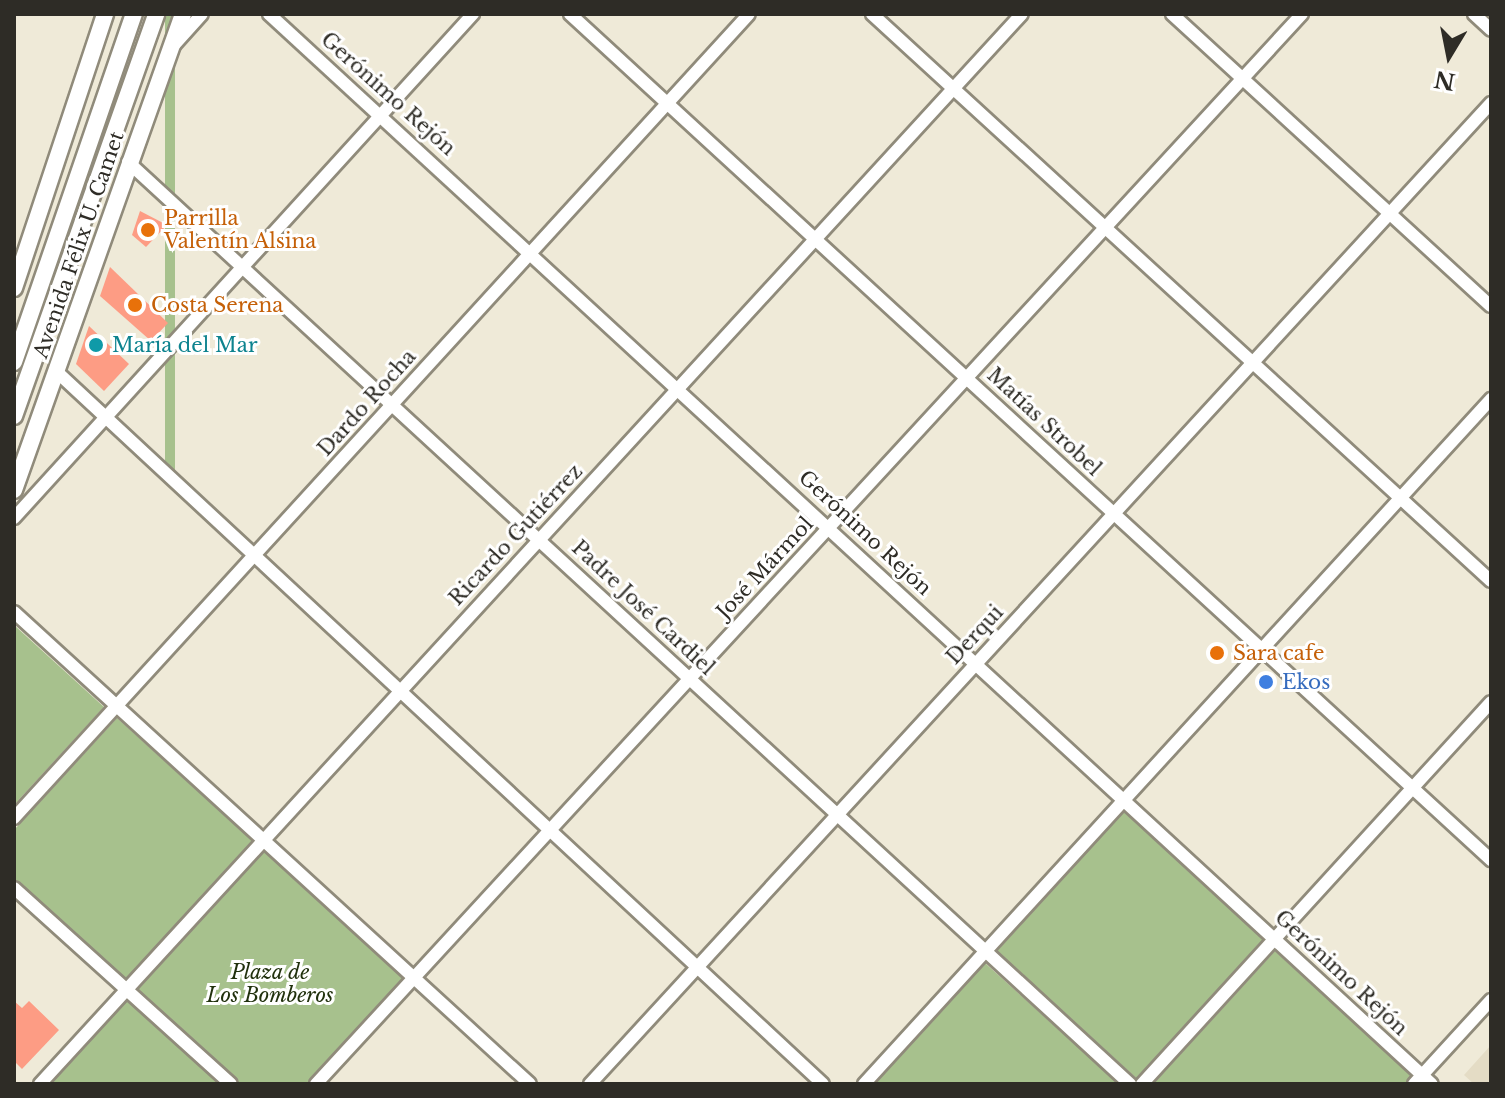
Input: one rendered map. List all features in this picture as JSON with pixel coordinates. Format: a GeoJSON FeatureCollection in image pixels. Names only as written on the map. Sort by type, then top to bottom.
{"type":"FeatureCollection","features":[{"type":"Feature","properties":{"kind":"main road"},"geometry":{"type":"LineString","coordinates":[[14,288],[105,14]]}},
{"type":"Feature","properties":{"kind":"main road","name":"Avenida Félix U. Camet"},"geometry":{"type":"LineString","coordinates":[[14,362],[134,14]]}},
{"type":"Feature","properties":{"kind":"main road","name":"Avenida Félix U. Camet"},"geometry":{"type":"LineString","coordinates":[[14,416],[156,14]]}},
{"type":"Feature","properties":{"kind":"main road","name":"Avenida Félix U. Camet"},"geometry":{"type":"LineString","coordinates":[[14,490],[183,14]]}},
{"type":"Feature","properties":{"kind":"street"},"geometry":{"type":"LineString","coordinates":[[169,50],[202,14]]}},
{"type":"Feature","properties":{"kind":"street","name":"Gerónimo Rejón"},"geometry":{"type":"LineString","coordinates":[[269,14],[830,527],[1275,939],[1423,1081]]}},
{"type":"Feature","properties":{"kind":"street"},"geometry":{"type":"LineString","coordinates":[[14,518],[473,14]]}},
{"type":"Feature","properties":{"kind":"street","name":"Matías Strobel"},"geometry":{"type":"LineString","coordinates":[[570,14],[1491,860]]}},
{"type":"Feature","properties":{"kind":"street","name":"Dardo Rocha"},"geometry":{"type":"LineString","coordinates":[[14,818],[749,14]]}},
{"type":"Feature","properties":{"kind":"street"},"geometry":{"type":"LineString","coordinates":[[872,14],[1491,581]]}},
{"type":"Feature","properties":{"kind":"street","name":"Ricardo Gutiérrez"},"geometry":{"type":"LineString","coordinates":[[40,1084],[1022,14]]}},
{"type":"Feature","properties":{"kind":"street"},"geometry":{"type":"LineString","coordinates":[[1172,14],[1491,306]]}},
{"type":"Feature","properties":{"kind":"street","name":"José Mármol"},"geometry":{"type":"LineString","coordinates":[[316,1084],[1302,14]]}},
{"type":"Feature","properties":{"kind":"street"},"geometry":{"type":"LineString","coordinates":[[1474,14],[1491,30]]}},
{"type":"Feature","properties":{"kind":"street","name":"Derqui"},"geometry":{"type":"LineString","coordinates":[[590,1084],[1491,103]]}},
{"type":"Feature","properties":{"kind":"street","name":"Padre José Cardiel"},"geometry":{"type":"LineString","coordinates":[[128,162],[1130,1084]]}},
{"type":"Feature","properties":{"kind":"street"},"geometry":{"type":"LineString","coordinates":[[56,371],[252,558],[823,1084]]}},
{"type":"Feature","properties":{"kind":"street"},"geometry":{"type":"LineString","coordinates":[[864,1084],[1491,399]]}},
{"type":"Feature","properties":{"kind":"street"},"geometry":{"type":"LineString","coordinates":[[14,612],[530,1084]]}},
{"type":"Feature","properties":{"kind":"street"},"geometry":{"type":"LineString","coordinates":[[1142,1084],[1491,702]]}},
{"type":"Feature","properties":{"kind":"street"},"geometry":{"type":"LineString","coordinates":[[14,888],[231,1084]]}},
{"type":"Feature","properties":{"kind":"street"},"geometry":{"type":"LineString","coordinates":[[1423,1081],[1491,1000]]}},
{"type":"Feature","properties":{"kind":"shaded area"},"geometry":{"type":"Polygon","coordinates":[[[1491,1045],[1491,1084],[1474,1084],[1464,1075],[1491,1045]]]}},
{"type":"Feature","properties":{"kind":"green space"},"geometry":{"type":"Polygon","coordinates":[[[165,14],[175,14],[175,470],[165,470],[165,14]]]}},
{"type":"Feature","properties":{"kind":"green space"},"geometry":{"type":"Polygon","coordinates":[[[14,625],[104,707],[14,805],[14,625]]]}},
{"type":"Feature","properties":{"kind":"green space"},"geometry":{"type":"Polygon","coordinates":[[[117,718],[253,841],[127,980],[14,878],[14,830],[117,718]]]}},
{"type":"Feature","properties":{"kind":"green space"},"geometry":{"type":"Polygon","coordinates":[[[1124,810],[1266,938],[1138,1080],[996,952],[1124,810]]]}},
{"type":"Feature","properties":{"kind":"green space","name":"Plaza de Los Bomberos"},"geometry":{"type":"Polygon","coordinates":[[[265,844],[408,981],[312,1084],[45,1084],[265,844]]]}},
{"type":"Feature","properties":{"kind":"green space"},"geometry":{"type":"Polygon","coordinates":[[[1275,951],[1412,1076],[1405,1084],[1153,1084],[1275,951]]]}},
{"type":"Feature","properties":{"kind":"green space"},"geometry":{"type":"Polygon","coordinates":[[[985,963],[1119,1084],[875,1084],[985,963]]]}},
{"type":"Feature","properties":{"kind":"building","name":"Parrilla Valentín Alsina"},"geometry":{"type":"Polygon","coordinates":[[[140,211],[167,225],[146,247],[132,235],[140,211]]]}},
{"type":"Feature","properties":{"kind":"building"},"geometry":{"type":"Polygon","coordinates":[[[110,267],[168,323],[151,341],[100,296],[110,267]]]}},
{"type":"Feature","properties":{"kind":"building","name":"María del Mar"},"geometry":{"type":"Polygon","coordinates":[[[89,326],[129,364],[104,391],[76,364],[89,326]]]}},
{"type":"Feature","properties":{"kind":"building"},"geometry":{"type":"Polygon","coordinates":[[[14,1001],[22,1008],[29,1001],[59,1030],[22,1069],[14,1061],[14,1001]]]}},
{"type":"Feature","properties":{"kind":"place","name":"Parrilla Valentín Alsina"},"geometry":{"type":"Point","coordinates":[148,230]}},
{"type":"Feature","properties":{"kind":"place","name":"Costa Serena"},"geometry":{"type":"Point","coordinates":[135,305]}},
{"type":"Feature","properties":{"kind":"place","name":"María del Mar"},"geometry":{"type":"Point","coordinates":[96,345]}},
{"type":"Feature","properties":{"kind":"place","name":"Sara cafe"},"geometry":{"type":"Point","coordinates":[1217,653]}},
{"type":"Feature","properties":{"kind":"place","name":"Ekos"},"geometry":{"type":"Point","coordinates":[1266,682]}}]}
